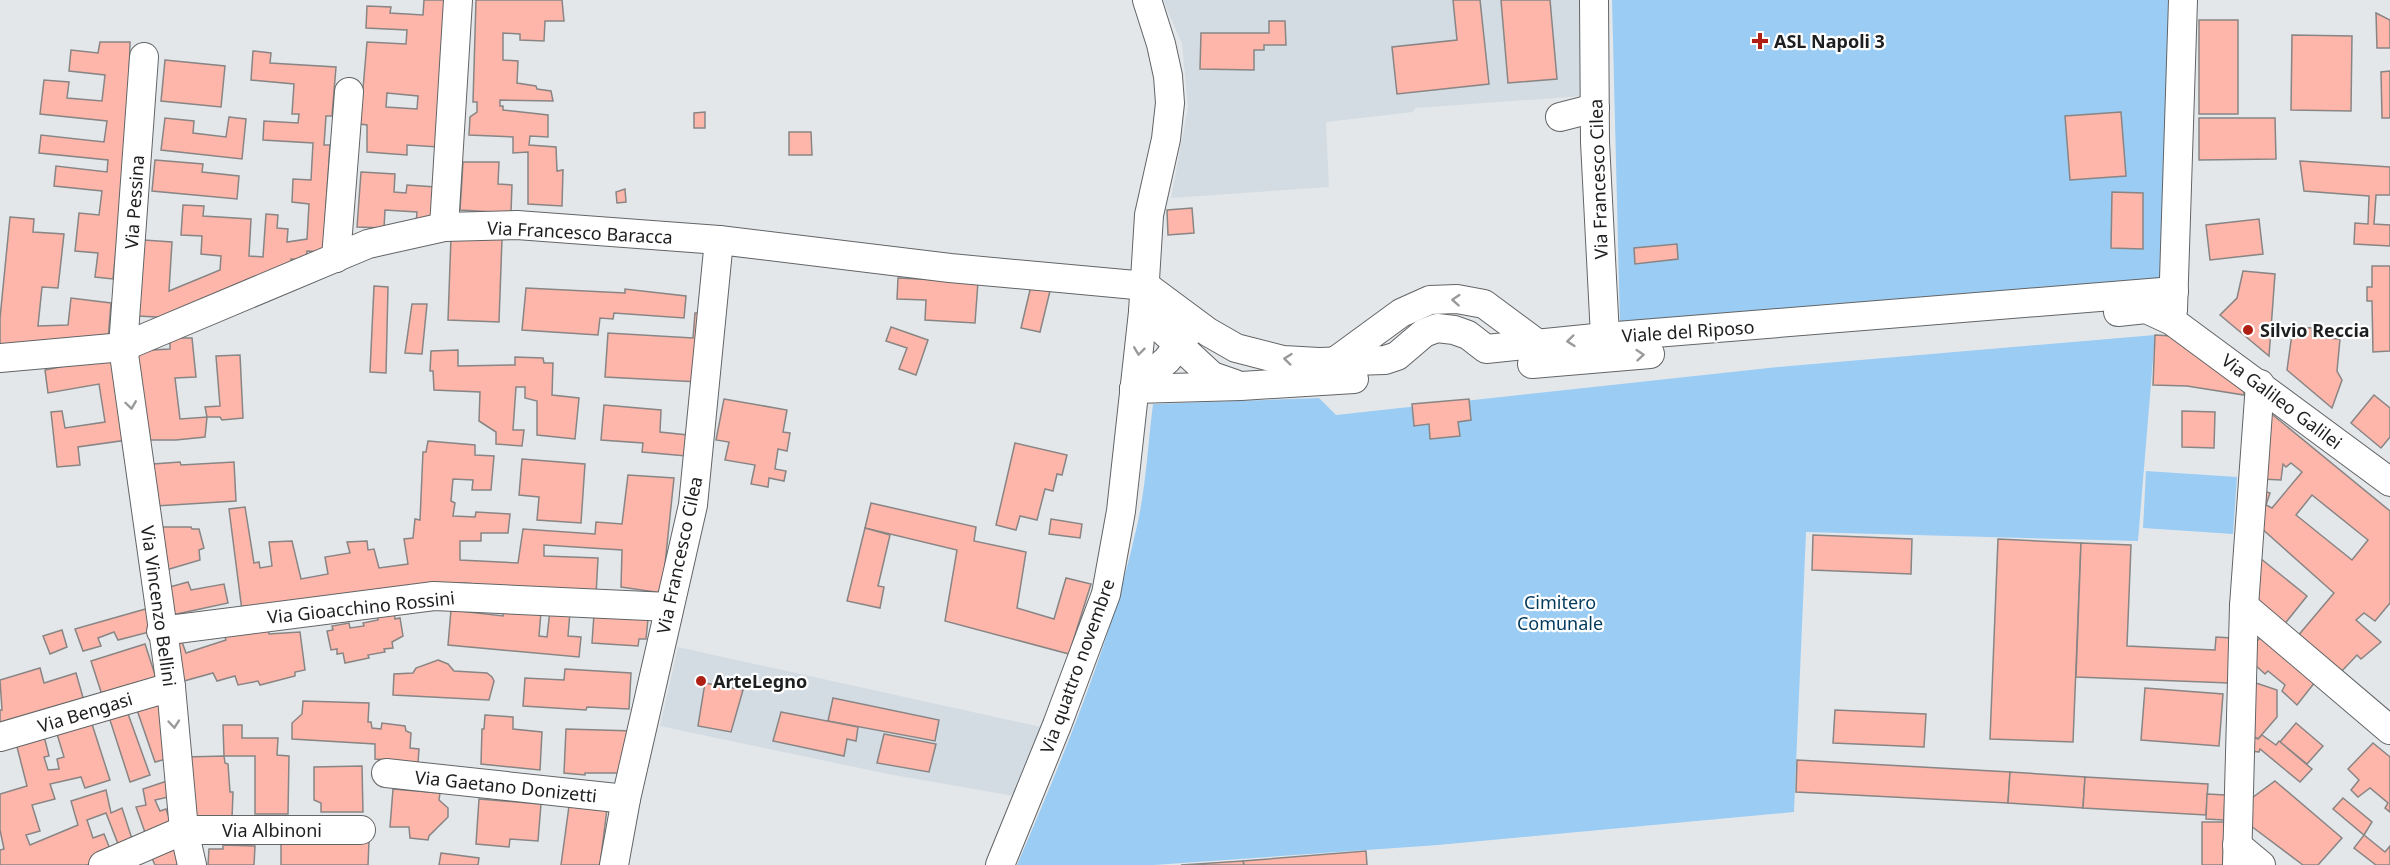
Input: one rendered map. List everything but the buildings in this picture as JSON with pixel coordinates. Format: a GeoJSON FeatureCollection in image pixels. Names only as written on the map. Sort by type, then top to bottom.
{"type":"FeatureCollection","features":[{"type":"Feature","properties":{"kind":"street"},"geometry":{"type":"LineString","coordinates":[[444,227],[458,0]]}},
{"type":"Feature","properties":{"kind":"street","name":"Via quattro novembre"},"geometry":{"type":"LineString","coordinates":[[1000,865],[1057,725],[1106,594],[1121,511],[1144,299],[1149,214],[1166,139],[1170,103],[1161,44],[1147,0]]}},
{"type":"Feature","properties":{"kind":"street","name":"Via Francesco Cilea"},"geometry":{"type":"LineString","coordinates":[[1594,0],[1595,108],[1605,347]]}},
{"type":"Feature","properties":{"kind":"street"},"geometry":{"type":"LineString","coordinates":[[2172,321],[2183,0]]}},
{"type":"Feature","properties":{"kind":"street","name":"Via Pessina"},"geometry":{"type":"LineString","coordinates":[[123,348],[144,57]]}},
{"type":"Feature","properties":{"kind":"street"},"geometry":{"type":"LineString","coordinates":[[336,258],[349,92]]}},
{"type":"Feature","properties":{"kind":"street"},"geometry":{"type":"LineString","coordinates":[[1560,117],[1595,108]]}},
{"type":"Feature","properties":{"kind":"street","name":"Via Francesco Baracca"},"geometry":{"type":"LineString","coordinates":[[0,358],[123,348],[368,244],[444,227],[517,225],[719,240],[950,268],[1144,299]]}},
{"type":"Feature","properties":{"kind":"street","name":"Via Francesco Cilea"},"geometry":{"type":"LineString","coordinates":[[614,865],[626,799],[693,505],[719,240]]}},
{"type":"Feature","properties":{"kind":"street","name":"Viale del Riposo"},"geometry":{"type":"LineString","coordinates":[[1134,389],[1241,386],[1391,377],[1400,374],[1424,352],[1438,348],[1454,350],[1482,368],[1605,347],[2174,291]]}},
{"type":"Feature","properties":{"kind":"street","name":"Viale del Riposo"},"geometry":{"type":"LineString","coordinates":[[1144,299],[1192,320],[1236,348],[1282,360],[1345,354],[1385,360],[1397,356],[1424,333],[1437,328],[1468,335],[1486,349],[1538,344],[1605,347],[2146,309],[2172,321]]}},
{"type":"Feature","properties":{"kind":"street","name":"Viale del Riposo"},"geometry":{"type":"LineString","coordinates":[[1144,299],[1188,354],[1212,376],[1241,386]]}},
{"type":"Feature","properties":{"kind":"street"},"geometry":{"type":"LineString","coordinates":[[1188,354],[1192,320]]}},
{"type":"Feature","properties":{"kind":"street","name":"Via Galileo Galilei"},"geometry":{"type":"LineString","coordinates":[[2172,321],[2390,482]]}},
{"type":"Feature","properties":{"kind":"street"},"geometry":{"type":"LineString","coordinates":[[1134,389],[1167,360],[1193,352],[1198,341],[1207,337],[1221,340]]}},
{"type":"Feature","properties":{"kind":"street","name":"Via Vincenzo Bellini"},"geometry":{"type":"LineString","coordinates":[[123,348],[161,631],[171,687],[184,830],[192,865]]}},
{"type":"Feature","properties":{"kind":"street"},"geometry":{"type":"LineString","coordinates":[[2260,384],[2244,606],[2237,855],[2261,865]]}},
{"type":"Feature","properties":{"kind":"street","name":"Via Gioacchino Rossini"},"geometry":{"type":"LineString","coordinates":[[161,631],[434,596],[669,607]]}},
{"type":"Feature","properties":{"kind":"street"},"geometry":{"type":"LineString","coordinates":[[2244,606],[2390,730]]}},
{"type":"Feature","properties":{"kind":"street","name":"Via Bengasi"},"geometry":{"type":"LineString","coordinates":[[0,737],[171,687]]}},
{"type":"Feature","properties":{"kind":"street","name":"Via Gaetano Donizetti"},"geometry":{"type":"LineString","coordinates":[[386,773],[626,799]]}},
{"type":"Feature","properties":{"kind":"street"},"geometry":{"type":"LineString","coordinates":[[104,865],[184,830]]}},
{"type":"Feature","properties":{"kind":"street","name":"Via Albinoni"},"geometry":{"type":"LineString","coordinates":[[184,830],[361,830]]}},
{"type":"Feature","properties":{"kind":"shaded area"},"geometry":{"type":"Polygon","coordinates":[[[1163,0],[1580,0],[1583,96],[1415,108],[1413,112],[1326,122],[1329,187],[1171,198],[1188,107],[1182,44],[1163,0]]]}},
{"type":"Feature","properties":{"kind":"shaded area"},"geometry":{"type":"Polygon","coordinates":[[[678,647],[1041,727],[1014,796],[888,774],[660,726],[678,647]]]}},
{"type":"Feature","properties":{"kind":"green space"},"geometry":{"type":"Polygon","coordinates":[[[1612,0],[2171,0],[2164,281],[1620,325],[1612,0]]]}},
{"type":"Feature","properties":{"kind":"green space","name":"Cimitero Comunale"},"geometry":{"type":"Polygon","coordinates":[[[2155,335],[2138,541],[1806,532],[1794,812],[1438,845],[1154,865],[1017,865],[1069,740],[1114,613],[1140,511],[1153,404],[1319,398],[1336,415],[1778,367],[2155,335]]]}},
{"type":"Feature","properties":{"kind":"green space"},"geometry":{"type":"Polygon","coordinates":[[[2146,471],[2237,477],[2233,534],[2143,528],[2146,471]]]}},
{"type":"Feature","properties":{"kind":"place","name":"ASL Napoli 3"},"geometry":{"type":"Point","coordinates":[1760,41]}},
{"type":"Feature","properties":{"kind":"place","name":"Silvio Reccia"},"geometry":{"type":"Point","coordinates":[2248,330]}},
{"type":"Feature","properties":{"kind":"place","name":"ArteLegno"},"geometry":{"type":"Point","coordinates":[701,681]}}]}
